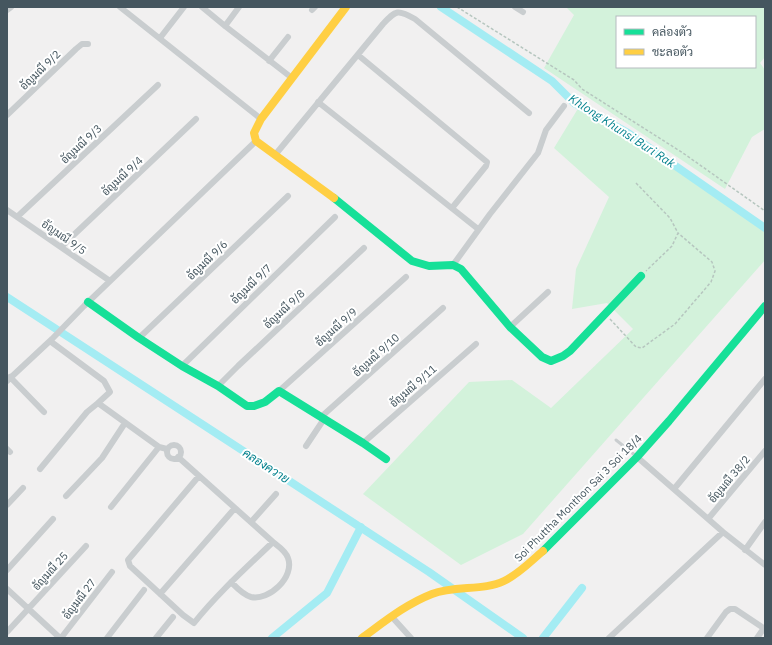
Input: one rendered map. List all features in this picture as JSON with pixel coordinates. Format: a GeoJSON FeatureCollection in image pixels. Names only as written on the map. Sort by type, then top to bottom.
{"type":"FeatureCollection","features":[{"type":"Feature","properties":{"kind":"street"},"geometry":{"type":"LineString","coordinates":[[7,10],[10,7]]}},
{"type":"Feature","properties":{"kind":"street"},"geometry":{"type":"LineString","coordinates":[[120,7],[261,119]]}},
{"type":"Feature","properties":{"kind":"street"},"geometry":{"type":"LineString","coordinates":[[160,38],[184,7]]}},
{"type":"Feature","properties":{"kind":"street"},"geometry":{"type":"LineString","coordinates":[[202,7],[292,78]]}},
{"type":"Feature","properties":{"kind":"street"},"geometry":{"type":"LineString","coordinates":[[225,26],[239,7]]}},
{"type":"Feature","properties":{"kind":"street"},"geometry":{"type":"LineString","coordinates":[[346,7],[261,119],[253,132],[253,138],[256,141],[346,206],[412,261],[429,266],[453,265],[461,269],[510,327],[538,353],[551,360],[563,356],[570,351],[641,276]]}},
{"type":"Feature","properties":{"kind":"street"},"geometry":{"type":"LineString","coordinates":[[515,7],[522,12]]}},
{"type":"Feature","properties":{"kind":"street"},"geometry":{"type":"LineString","coordinates":[[275,155],[393,14],[397,12],[405,12],[415,19],[530,113]]}},
{"type":"Feature","properties":{"kind":"street"},"geometry":{"type":"LineString","coordinates":[[269,61],[288,37]]}},
{"type":"Feature","properties":{"kind":"street","name":"อัญมณี 9/2"},"geometry":{"type":"LineString","coordinates":[[7,115],[76,49],[82,44],[88,44]]}},
{"type":"Feature","properties":{"kind":"street"},"geometry":{"type":"LineString","coordinates":[[358,56],[487,162],[486,166],[452,208]]}},
{"type":"Feature","properties":{"kind":"street","name":"อัญมณี 9/3"},"geometry":{"type":"LineString","coordinates":[[18,218],[158,85]]}},
{"type":"Feature","properties":{"kind":"street"},"geometry":{"type":"LineString","coordinates":[[318,102],[478,229]]}},
{"type":"Feature","properties":{"kind":"street"},"geometry":{"type":"LineString","coordinates":[[453,265],[478,229],[538,154],[546,130],[564,106]]}},
{"type":"Feature","properties":{"kind":"street","name":"อัญมณี 9/4"},"geometry":{"type":"LineString","coordinates":[[61,247],[196,119]]}},
{"type":"Feature","properties":{"kind":"street"},"geometry":{"type":"LineString","coordinates":[[44,412],[9,379],[256,141]]}},
{"type":"Feature","properties":{"kind":"street","name":"อัญมณี 9/6"},"geometry":{"type":"LineString","coordinates":[[139,338],[288,196]]}},
{"type":"Feature","properties":{"kind":"street","name":"อัญมณี 9/5"},"geometry":{"type":"LineString","coordinates":[[7,210],[110,281]]}},
{"type":"Feature","properties":{"kind":"street","name":"อัญมณี 9/7"},"geometry":{"type":"LineString","coordinates":[[182,366],[335,217]]}},
{"type":"Feature","properties":{"kind":"street","name":"อัญมณี 9/8"},"geometry":{"type":"LineString","coordinates":[[218,386],[364,248]]}},
{"type":"Feature","properties":{"kind":"street","name":"อัญมณี 9/9"},"geometry":{"type":"LineString","coordinates":[[279,391],[406,278]]}},
{"type":"Feature","properties":{"kind":"street"},"geometry":{"type":"LineString","coordinates":[[510,327],[548,292]]}},
{"type":"Feature","properties":{"kind":"street"},"geometry":{"type":"LineString","coordinates":[[86,304],[182,366],[218,386],[247,406],[254,406],[265,402],[279,391],[386,459]]}},
{"type":"Feature","properties":{"kind":"street","name":"Soi Phuttha Monthon Sai 3 Soi 18/4"},"geometry":{"type":"LineString","coordinates":[[362,638],[404,608],[432,594],[442,591],[495,584],[504,581],[518,572],[549,545],[637,457],[765,306]]}},
{"type":"Feature","properties":{"kind":"street","name":"อัญมณี 9/10"},"geometry":{"type":"LineString","coordinates":[[306,446],[323,418],[443,308]]}},
{"type":"Feature","properties":{"kind":"street"},"geometry":{"type":"LineString","coordinates":[[40,469],[87,412],[110,392],[104,381],[50,341]]}},
{"type":"Feature","properties":{"kind":"street","name":"อัญมณี 9/11"},"geometry":{"type":"LineString","coordinates":[[363,443],[476,344]]}},
{"type":"Feature","properties":{"kind":"street"},"geometry":{"type":"LineString","coordinates":[[674,489],[765,379]]}},
{"type":"Feature","properties":{"kind":"street"},"geometry":{"type":"LineString","coordinates":[[98,403],[159,447],[168,449]]}},
{"type":"Feature","properties":{"kind":"street"},"geometry":{"type":"LineString","coordinates":[[66,496],[102,458],[125,423]]}},
{"type":"Feature","properties":{"kind":"street"},"geometry":{"type":"LineString","coordinates":[[178,457],[180,451],[177,446],[173,445],[168,449],[167,454],[170,457],[178,457],[284,552],[288,558],[289,565],[287,574],[278,587],[268,595],[258,598],[249,597],[242,593],[231,582]]}},
{"type":"Feature","properties":{"kind":"street"},"geometry":{"type":"LineString","coordinates":[[111,507],[159,447]]}},
{"type":"Feature","properties":{"kind":"street","name":"อัญมณี 38/2"},"geometry":{"type":"LineString","coordinates":[[708,519],[765,451]]}},
{"type":"Feature","properties":{"kind":"street"},"geometry":{"type":"LineString","coordinates":[[637,457],[723,532],[765,565]]}},
{"type":"Feature","properties":{"kind":"street"},"geometry":{"type":"LineString","coordinates":[[199,476],[128,560],[130,566],[160,594],[194,623],[209,604],[273,542]]}},
{"type":"Feature","properties":{"kind":"street"},"geometry":{"type":"LineString","coordinates":[[7,505],[23,488]]}},
{"type":"Feature","properties":{"kind":"street"},"geometry":{"type":"LineString","coordinates":[[251,522],[276,494]]}},
{"type":"Feature","properties":{"kind":"street"},"geometry":{"type":"LineString","coordinates":[[160,594],[235,508]]}},
{"type":"Feature","properties":{"kind":"street"},"geometry":{"type":"LineString","coordinates":[[7,570],[53,519]]}},
{"type":"Feature","properties":{"kind":"street"},"geometry":{"type":"LineString","coordinates":[[745,550],[765,522]]}},
{"type":"Feature","properties":{"kind":"street"},"geometry":{"type":"LineString","coordinates":[[609,638],[723,532]]}},
{"type":"Feature","properties":{"kind":"street","name":"อัญมณี 25"},"geometry":{"type":"LineString","coordinates":[[7,632],[86,546]]}},
{"type":"Feature","properties":{"kind":"street","name":"อัญมณี 27"},"geometry":{"type":"LineString","coordinates":[[61,638],[112,572]]}},
{"type":"Feature","properties":{"kind":"street"},"geometry":{"type":"LineString","coordinates":[[7,589],[61,638]]}},
{"type":"Feature","properties":{"kind":"street"},"geometry":{"type":"LineString","coordinates":[[107,638],[144,590]]}},
{"type":"Feature","properties":{"kind":"street"},"geometry":{"type":"LineString","coordinates":[[707,638],[726,612],[730,609],[735,609],[764,629],[757,638]]}},
{"type":"Feature","properties":{"kind":"street"},"geometry":{"type":"LineString","coordinates":[[156,638],[172,617]]}},
{"type":"Feature","properties":{"kind":"street"},"geometry":{"type":"LineString","coordinates":[[392,617],[412,638]]}},
{"type":"Feature","properties":{"kind":"lane"},"geometry":{"type":"LineString","coordinates":[[616,440],[637,457]]}},
{"type":"Feature","properties":{"kind":"path"},"geometry":{"type":"LineString","coordinates":[[457,7],[574,80],[582,89],[683,153],[765,211]]}},
{"type":"Feature","properties":{"kind":"path"},"geometry":{"type":"LineString","coordinates":[[605,314],[636,347],[642,348],[675,324],[711,282],[715,271],[712,262],[678,233],[670,218],[636,183]]}},
{"type":"Feature","properties":{"kind":"path"},"geometry":{"type":"LineString","coordinates":[[641,276],[672,246],[678,233]]}},
{"type":"Feature","properties":{"kind":"green space"},"geometry":{"type":"Polygon","coordinates":[[[568,7],[765,7],[765,57],[760,63],[765,70],[765,129],[752,137],[725,189],[544,68],[574,15],[567,8],[568,7]]]}},
{"type":"Feature","properties":{"kind":"green space"},"geometry":{"type":"Polygon","coordinates":[[[582,102],[765,232],[765,260],[523,534],[461,565],[363,494],[469,382],[512,380],[551,408],[633,329],[607,303],[572,309],[576,269],[609,197],[554,148],[582,102]]]}},
{"type":"Feature","properties":{"kind":"waterway","name":"Khlong Khunsi Buri Rak"},"geometry":{"type":"LineString","coordinates":[[441,7],[552,81],[574,103],[628,133],[765,228]]}},
{"type":"Feature","properties":{"kind":"waterway","name":"คลองควาย"},"geometry":{"type":"LineString","coordinates":[[7,297],[429,572],[523,638]]}},
{"type":"Feature","properties":{"kind":"waterway"},"geometry":{"type":"LineString","coordinates":[[272,638],[327,593],[361,527]]}},
{"type":"Feature","properties":{"kind":"waterway","name":"คลองควาย"},"geometry":{"type":"LineString","coordinates":[[543,638],[582,588]]}},
{"type":"Feature","properties":{"kind":"traffic: fast"},"geometry":{"type":"LineString","coordinates":[[334,198],[412,261],[429,266],[453,265],[461,269],[510,327],[542,357],[551,361],[570,351],[641,276]]}},
{"type":"Feature","properties":{"kind":"traffic: fast"},"geometry":{"type":"LineString","coordinates":[[88,302],[139,338],[182,366],[218,386],[247,406],[254,406],[265,402],[279,391],[386,459]]}},
{"type":"Feature","properties":{"kind":"traffic: fast"},"geometry":{"type":"LineString","coordinates":[[543,551],[637,457],[765,306]]}},
{"type":"Feature","properties":{"kind":"traffic: slow"},"geometry":{"type":"LineString","coordinates":[[334,198],[256,141],[254,133],[261,119],[346,7]]}},
{"type":"Feature","properties":{"kind":"traffic: slow"},"geometry":{"type":"LineString","coordinates":[[362,638],[404,608],[422,598],[441,591],[487,586],[504,581],[520,571],[543,551]]}}]}
